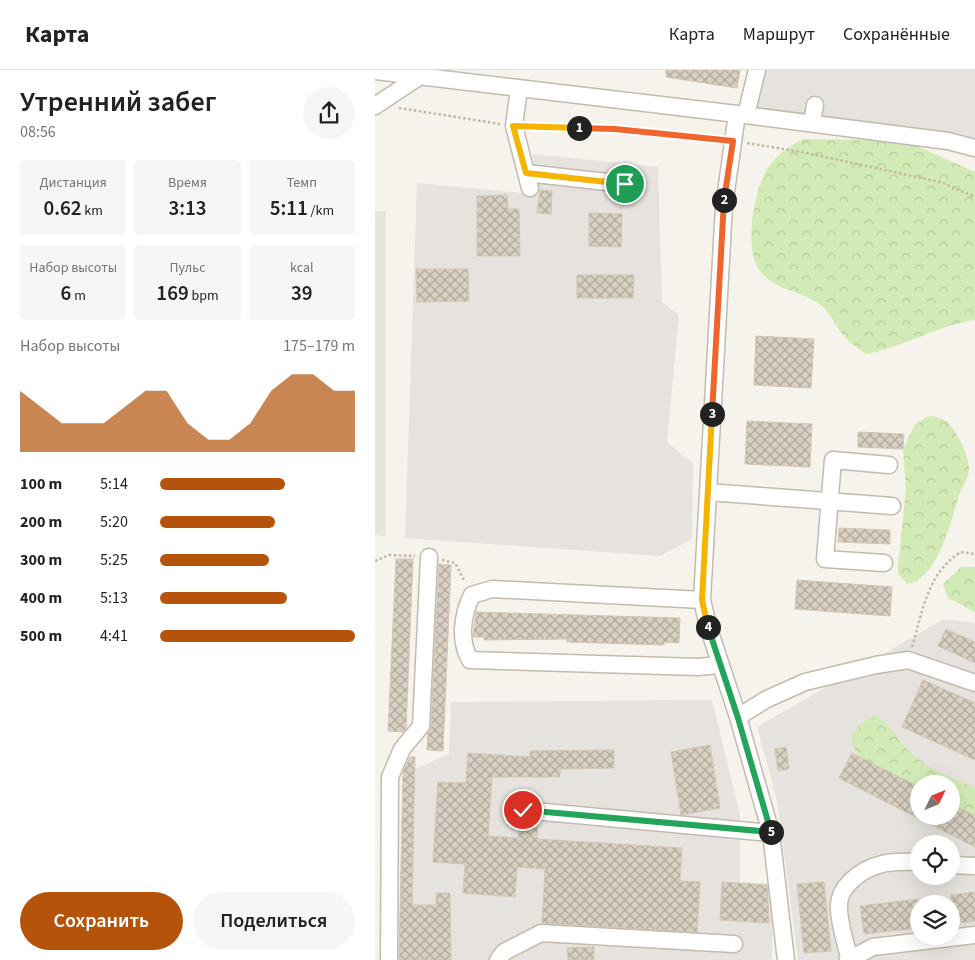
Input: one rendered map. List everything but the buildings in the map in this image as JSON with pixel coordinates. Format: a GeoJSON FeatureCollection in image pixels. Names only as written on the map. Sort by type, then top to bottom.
{"type":"FeatureCollection","features":[{"type":"Feature","properties":{"kind":"street"},"geometry":{"type":"LineString","coordinates":[[757,70],[733,141],[723,206],[702,600],[719,665],[738,718],[771,833],[786,960]]}},
{"type":"Feature","properties":{"kind":"street"},"geometry":{"type":"LineString","coordinates":[[375,71],[742,114],[947,141],[975,148]]}},
{"type":"Feature","properties":{"kind":"street"},"geometry":{"type":"LineString","coordinates":[[376,105],[420,76]]}},
{"type":"Feature","properties":{"kind":"street"},"geometry":{"type":"LineString","coordinates":[[519,88],[513,126],[528,181],[625,184]]}},
{"type":"Feature","properties":{"kind":"street"},"geometry":{"type":"LineString","coordinates":[[812,123],[815,105]]}},
{"type":"Feature","properties":{"kind":"street"},"geometry":{"type":"LineString","coordinates":[[884,563],[825,559],[833,460],[889,464]]}},
{"type":"Feature","properties":{"kind":"street"},"geometry":{"type":"LineString","coordinates":[[708,492],[892,506]]}},
{"type":"Feature","properties":{"kind":"street"},"geometry":{"type":"LineString","coordinates":[[389,960],[390,777],[402,749],[421,726],[429,557]]}},
{"type":"Feature","properties":{"kind":"street"},"geometry":{"type":"LineString","coordinates":[[702,600],[492,589],[472,595],[465,609],[463,648],[470,660],[698,667],[719,665]]}},
{"type":"Feature","properties":{"kind":"street"},"geometry":{"type":"LineString","coordinates":[[738,718],[767,699],[805,682],[876,664],[909,660],[975,683]]}},
{"type":"Feature","properties":{"kind":"street"},"geometry":{"type":"LineString","coordinates":[[523,810],[771,833]]}},
{"type":"Feature","properties":{"kind":"street"},"geometry":{"type":"LineString","coordinates":[[910,862],[894,861],[875,864],[860,873],[845,886],[839,904],[848,959],[873,947],[975,935]]}},
{"type":"Feature","properties":{"kind":"street"},"geometry":{"type":"LineString","coordinates":[[960,865],[975,866]]}},
{"type":"Feature","properties":{"kind":"street"},"geometry":{"type":"LineString","coordinates":[[498,960],[504,952],[541,933],[734,944]]}},
{"type":"Feature","properties":{"kind":"path"},"geometry":{"type":"LineString","coordinates":[[376,105],[513,126],[615,129],[733,141],[803,152],[940,182],[975,197]]}},
{"type":"Feature","properties":{"kind":"path"},"geometry":{"type":"LineString","coordinates":[[909,660],[931,585],[941,567],[961,552],[975,554]]}},
{"type":"Feature","properties":{"kind":"shaded area"},"geometry":{"type":"Polygon","coordinates":[[[751,70],[975,70],[975,138],[748,112],[751,70]]]}},
{"type":"Feature","properties":{"kind":"shaded area"},"geometry":{"type":"Polygon","coordinates":[[[533,154],[658,167],[662,302],[679,315],[667,442],[693,464],[692,539],[660,556],[405,538],[417,183],[535,194],[533,154]]]}},
{"type":"Feature","properties":{"kind":"shaded area"},"geometry":{"type":"Polygon","coordinates":[[[375,211],[386,211],[386,536],[375,535],[375,211]]]}},
{"type":"Feature","properties":{"kind":"shaded area"},"geometry":{"type":"Polygon","coordinates":[[[944,619],[975,623],[975,960],[798,960],[777,800],[757,727],[944,619]]]}},
{"type":"Feature","properties":{"kind":"shaded area"},"geometry":{"type":"Polygon","coordinates":[[[712,700],[740,816],[740,882],[773,884],[772,960],[411,960],[415,769],[449,754],[451,702],[712,700]]]}},
{"type":"Feature","properties":{"kind":"green space"},"geometry":{"type":"Polygon","coordinates":[[[803,139],[885,140],[912,144],[975,172],[975,320],[947,327],[894,347],[866,354],[845,337],[822,305],[777,285],[763,275],[754,258],[751,231],[759,187],[773,161],[785,150],[803,139]]]}},
{"type":"Feature","properties":{"kind":"green space"},"geometry":{"type":"Polygon","coordinates":[[[934,416],[946,421],[955,431],[967,456],[969,471],[942,548],[935,561],[918,580],[907,584],[898,573],[906,489],[903,449],[914,426],[926,417],[934,416]]]}},
{"type":"Feature","properties":{"kind":"green space"},"geometry":{"type":"Polygon","coordinates":[[[961,567],[975,567],[975,612],[948,598],[943,584],[961,567]]]}},
{"type":"Feature","properties":{"kind":"green space"},"geometry":{"type":"Polygon","coordinates":[[[876,715],[914,756],[946,775],[910,775],[910,785],[875,767],[862,758],[854,748],[852,738],[858,726],[876,715]]]}},
{"type":"Feature","properties":{"kind":"green space"},"geometry":{"type":"Polygon","coordinates":[[[960,781],[975,787],[975,816],[960,808],[960,781]]]}},
{"type":"Feature","properties":{"kind":"route"},"geometry":{"type":"LineString","coordinates":[[523,810],[771,833],[738,718],[707,626],[702,600],[723,206],[733,141],[615,129],[513,126],[526,173],[625,184]]}}]}
